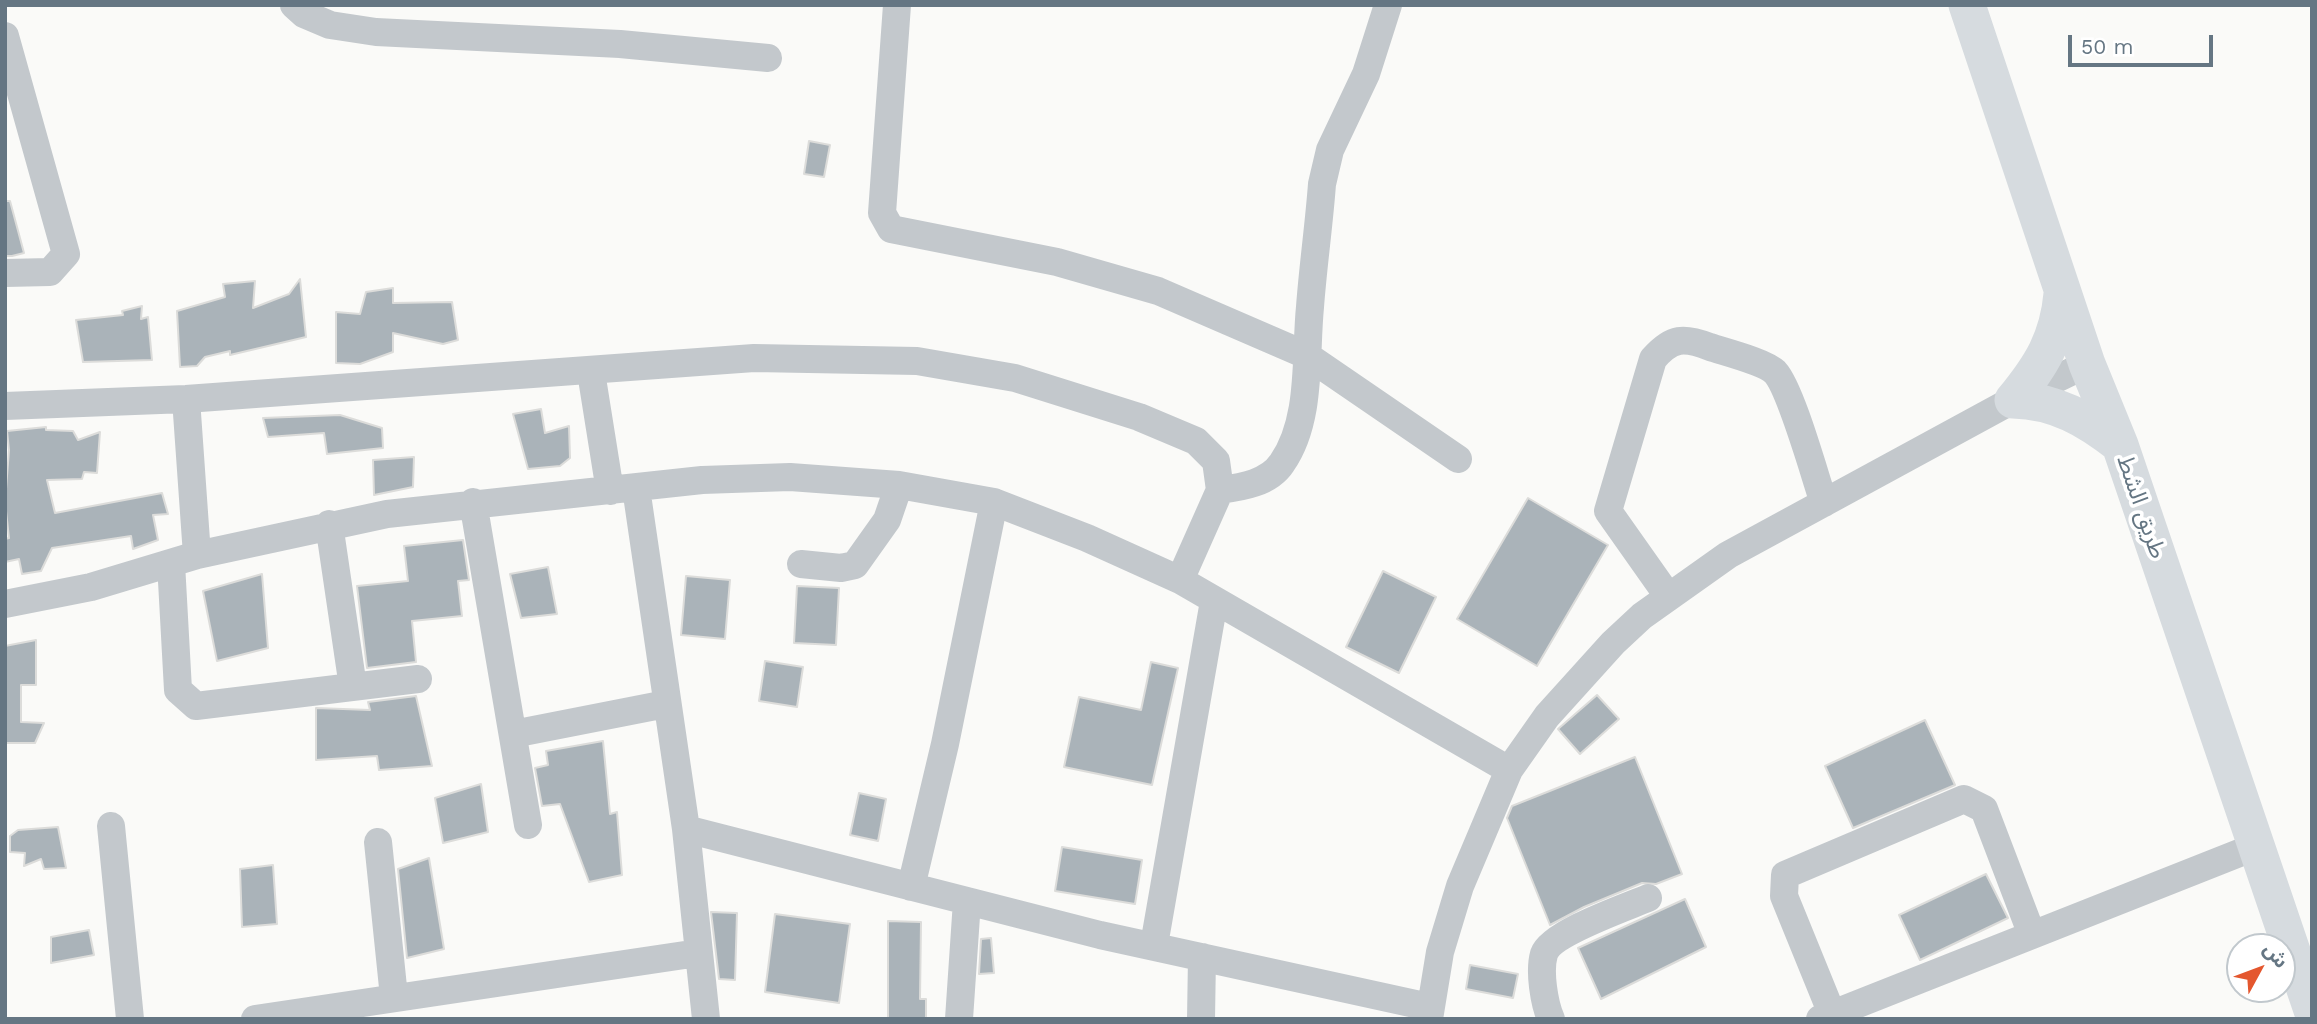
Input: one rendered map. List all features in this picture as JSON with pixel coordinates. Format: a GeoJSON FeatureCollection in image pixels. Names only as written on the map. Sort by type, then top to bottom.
{"type":"FeatureCollection","features":[{"type":"Feature","properties":{"kind":"main road","name":"طريق الشط"},"geometry":{"type":"LineString","coordinates":[[1967,5],[2087,364],[2120,445],[2312,1010]]}},
{"type":"Feature","properties":{"kind":"main road"},"geometry":{"type":"LineString","coordinates":[[2013,400],[2033,377],[2053,342],[2062,289]]}},
{"type":"Feature","properties":{"kind":"main road"},"geometry":{"type":"LineString","coordinates":[[2013,400],[2036,401],[2064,409],[2120,445]]}},
{"type":"Feature","properties":{"kind":"street"},"geometry":{"type":"LineString","coordinates":[[295,5],[304,14],[330,25],[376,32],[620,44],[768,58]]}},
{"type":"Feature","properties":{"kind":"street"},"geometry":{"type":"LineString","coordinates":[[897,5],[882,213],[891,229],[1058,262],[1158,291],[1306,355],[1458,458]]}},
{"type":"Feature","properties":{"kind":"street"},"geometry":{"type":"LineString","coordinates":[[1220,490],[1260,481],[1282,464],[1301,415],[1322,184],[1330,150],[1366,74],[1388,5]]}},
{"type":"Feature","properties":{"kind":"street"},"geometry":{"type":"LineString","coordinates":[[5,36],[66,254],[50,272],[5,272]]}},
{"type":"Feature","properties":{"kind":"street"},"geometry":{"type":"LineString","coordinates":[[1668,596],[1608,511],[1653,359],[1666,344],[1679,340],[1696,341],[1774,371],[1785,389],[1824,503]]}},
{"type":"Feature","properties":{"kind":"street"},"geometry":{"type":"LineString","coordinates":[[5,406],[186,399],[591,372],[754,358],[917,361],[1015,378],[1139,417],[1196,441],[1216,461],[1220,490],[1180,580]]}},
{"type":"Feature","properties":{"kind":"street"},"geometry":{"type":"LineString","coordinates":[[686,829],[742,841],[1100,935],[1154,945],[1429,1013],[1440,952],[1460,886],[1509,770],[1547,716],[1585,672],[1642,615],[1728,555],[2013,400],[2087,364]]}},
{"type":"Feature","properties":{"kind":"street"},"geometry":{"type":"LineString","coordinates":[[591,372],[623,489],[666,704],[686,829],[706,1019]]}},
{"type":"Feature","properties":{"kind":"street"},"geometry":{"type":"LineString","coordinates":[[186,399],[184,559],[175,674],[178,690],[197,706],[418,679]]}},
{"type":"Feature","properties":{"kind":"street"},"geometry":{"type":"LineString","coordinates":[[5,604],[91,587],[184,559],[329,524],[473,502],[702,480],[790,477],[899,485],[993,502],[1087,538],[1180,580],[1509,770]]}},
{"type":"Feature","properties":{"kind":"street"},"geometry":{"type":"LineString","coordinates":[[801,564],[841,568],[855,565],[887,520],[899,485]]}},
{"type":"Feature","properties":{"kind":"street"},"geometry":{"type":"LineString","coordinates":[[473,502],[528,825]]}},
{"type":"Feature","properties":{"kind":"street"},"geometry":{"type":"LineString","coordinates":[[911,887],[945,744],[993,502]]}},
{"type":"Feature","properties":{"kind":"street"},"geometry":{"type":"LineString","coordinates":[[329,524],[353,687]]}},
{"type":"Feature","properties":{"kind":"street"},"geometry":{"type":"LineString","coordinates":[[1154,945],[1214,601]]}},
{"type":"Feature","properties":{"kind":"street"},"geometry":{"type":"LineString","coordinates":[[513,734],[666,704]]}},
{"type":"Feature","properties":{"kind":"street"},"geometry":{"type":"LineString","coordinates":[[2032,935],[1984,809],[1964,799],[1785,875],[1784,896],[1826,1016],[2032,935],[2257,846]]}},
{"type":"Feature","properties":{"kind":"street"},"geometry":{"type":"LineString","coordinates":[[111,826],[130,1019]]}},
{"type":"Feature","properties":{"kind":"street"},"geometry":{"type":"LineString","coordinates":[[378,842],[394,997]]}},
{"type":"Feature","properties":{"kind":"street"},"geometry":{"type":"LineString","coordinates":[[1551,1019],[1543,971],[1544,952],[1556,939],[1648,898]]}},
{"type":"Feature","properties":{"kind":"street"},"geometry":{"type":"LineString","coordinates":[[959,1019],[967,901]]}},
{"type":"Feature","properties":{"kind":"street"},"geometry":{"type":"LineString","coordinates":[[255,1019],[698,953]]}},
{"type":"Feature","properties":{"kind":"street"},"geometry":{"type":"LineString","coordinates":[[1201,1019],[1202,957]]}},
{"type":"Feature","properties":{"kind":"building"},"geometry":{"type":"Polygon","coordinates":[[[809,141],[830,145],[824,177],[804,174],[809,141]]]}},
{"type":"Feature","properties":{"kind":"building"},"geometry":{"type":"Polygon","coordinates":[[[5,201],[10,201],[24,253],[12,256],[5,256],[5,201]]]}},
{"type":"Feature","properties":{"kind":"building"},"geometry":{"type":"Polygon","coordinates":[[[300,279],[306,337],[230,355],[230,351],[205,357],[197,366],[180,367],[177,311],[225,297],[223,284],[255,281],[253,308],[289,294],[300,279]]]}},
{"type":"Feature","properties":{"kind":"building"},"geometry":{"type":"Polygon","coordinates":[[[393,288],[393,303],[452,302],[458,340],[443,344],[393,333],[393,352],[360,364],[336,363],[336,312],[360,314],[366,292],[393,288]]]}},
{"type":"Feature","properties":{"kind":"building"},"geometry":{"type":"Polygon","coordinates":[[[142,306],[141,319],[148,317],[152,360],[83,362],[76,320],[123,315],[122,311],[142,306]]]}},
{"type":"Feature","properties":{"kind":"building"},"geometry":{"type":"Polygon","coordinates":[[[541,409],[545,433],[569,426],[570,458],[560,466],[528,469],[513,414],[541,409]]]}},
{"type":"Feature","properties":{"kind":"building"},"geometry":{"type":"Polygon","coordinates":[[[340,415],[382,428],[383,448],[327,454],[324,433],[268,437],[263,418],[340,415]]]}},
{"type":"Feature","properties":{"kind":"building"},"geometry":{"type":"Polygon","coordinates":[[[46,427],[46,430],[73,431],[78,440],[100,432],[97,473],[84,472],[82,479],[47,480],[55,513],[162,493],[168,514],[153,515],[158,540],[133,549],[131,536],[52,548],[41,571],[22,574],[19,559],[5,562],[5,539],[9,538],[5,502],[9,450],[7,431],[46,427]]]}},
{"type":"Feature","properties":{"kind":"building"},"geometry":{"type":"Polygon","coordinates":[[[414,457],[413,487],[374,495],[373,460],[414,457]]]}},
{"type":"Feature","properties":{"kind":"building"},"geometry":{"type":"Polygon","coordinates":[[[1528,498],[1608,545],[1537,666],[1457,619],[1528,498]]]}},
{"type":"Feature","properties":{"kind":"building"},"geometry":{"type":"Polygon","coordinates":[[[463,540],[469,580],[458,581],[462,616],[412,621],[416,662],[367,668],[357,586],[408,581],[404,546],[463,540]]]}},
{"type":"Feature","properties":{"kind":"building"},"geometry":{"type":"Polygon","coordinates":[[[548,567],[557,614],[521,618],[510,574],[548,567]]]}},
{"type":"Feature","properties":{"kind":"building"},"geometry":{"type":"Polygon","coordinates":[[[1383,571],[1436,597],[1399,673],[1346,647],[1383,571]]]}},
{"type":"Feature","properties":{"kind":"building"},"geometry":{"type":"Polygon","coordinates":[[[262,574],[268,648],[217,661],[203,591],[262,574]]]}},
{"type":"Feature","properties":{"kind":"building"},"geometry":{"type":"Polygon","coordinates":[[[686,576],[730,580],[725,639],[681,635],[686,576]]]}},
{"type":"Feature","properties":{"kind":"building"},"geometry":{"type":"Polygon","coordinates":[[[797,586],[839,588],[836,645],[794,643],[797,586]]]}},
{"type":"Feature","properties":{"kind":"building"},"geometry":{"type":"Polygon","coordinates":[[[36,640],[36,685],[21,685],[21,722],[44,723],[35,743],[5,743],[5,646],[36,640]]]}},
{"type":"Feature","properties":{"kind":"building"},"geometry":{"type":"Polygon","coordinates":[[[765,661],[803,667],[797,707],[759,701],[765,661]]]}},
{"type":"Feature","properties":{"kind":"building"},"geometry":{"type":"Polygon","coordinates":[[[1151,662],[1178,668],[1152,785],[1064,767],[1079,697],[1141,710],[1151,662]]]}},
{"type":"Feature","properties":{"kind":"building"},"geometry":{"type":"Polygon","coordinates":[[[1597,695],[1619,719],[1580,754],[1558,729],[1597,695]]]}},
{"type":"Feature","properties":{"kind":"building"},"geometry":{"type":"Polygon","coordinates":[[[416,696],[432,766],[379,770],[377,756],[316,760],[316,708],[370,710],[368,702],[416,696]]]}},
{"type":"Feature","properties":{"kind":"building"},"geometry":{"type":"Polygon","coordinates":[[[1925,720],[1955,785],[1853,828],[1825,766],[1925,720]]]}},
{"type":"Feature","properties":{"kind":"building"},"geometry":{"type":"Polygon","coordinates":[[[603,741],[610,814],[617,812],[622,875],[589,882],[560,804],[542,806],[535,768],[548,765],[546,751],[603,741]]]}},
{"type":"Feature","properties":{"kind":"building"},"geometry":{"type":"Polygon","coordinates":[[[1635,757],[1682,874],[1656,884],[1642,883],[1584,907],[1550,925],[1507,818],[1512,806],[1635,757]]]}},
{"type":"Feature","properties":{"kind":"building"},"geometry":{"type":"Polygon","coordinates":[[[481,784],[488,832],[443,843],[435,798],[481,784]]]}},
{"type":"Feature","properties":{"kind":"building"},"geometry":{"type":"Polygon","coordinates":[[[859,793],[886,799],[878,841],[850,835],[859,793]]]}},
{"type":"Feature","properties":{"kind":"building"},"geometry":{"type":"Polygon","coordinates":[[[58,827],[66,868],[44,869],[41,859],[24,866],[25,853],[10,852],[10,836],[18,830],[58,827]]]}},
{"type":"Feature","properties":{"kind":"building"},"geometry":{"type":"Polygon","coordinates":[[[1062,847],[1142,860],[1135,904],[1055,891],[1062,847]]]}},
{"type":"Feature","properties":{"kind":"building"},"geometry":{"type":"Polygon","coordinates":[[[429,858],[444,949],[407,958],[398,869],[429,858]]]}},
{"type":"Feature","properties":{"kind":"building"},"geometry":{"type":"Polygon","coordinates":[[[273,865],[277,924],[242,927],[240,869],[273,865]]]}},
{"type":"Feature","properties":{"kind":"building"},"geometry":{"type":"Polygon","coordinates":[[[1986,874],[2008,918],[1920,960],[1899,915],[1986,874]]]}},
{"type":"Feature","properties":{"kind":"building"},"geometry":{"type":"Polygon","coordinates":[[[1685,899],[1706,947],[1601,999],[1578,948],[1685,899]]]}},
{"type":"Feature","properties":{"kind":"building"},"geometry":{"type":"Polygon","coordinates":[[[711,912],[737,913],[735,980],[719,979],[711,912]]]}},
{"type":"Feature","properties":{"kind":"building"},"geometry":{"type":"Polygon","coordinates":[[[775,914],[850,924],[839,1003],[765,992],[775,914]]]}},
{"type":"Feature","properties":{"kind":"building"},"geometry":{"type":"Polygon","coordinates":[[[888,921],[921,922],[920,999],[926,999],[926,1019],[888,1019],[888,921]]]}},
{"type":"Feature","properties":{"kind":"building"},"geometry":{"type":"Polygon","coordinates":[[[89,930],[94,955],[51,963],[51,937],[89,930]]]}},
{"type":"Feature","properties":{"kind":"building"},"geometry":{"type":"Polygon","coordinates":[[[991,938],[994,973],[979,974],[981,939],[991,938]]]}},
{"type":"Feature","properties":{"kind":"building"},"geometry":{"type":"Polygon","coordinates":[[[1470,965],[1518,974],[1513,998],[1466,989],[1470,965]]]}}]}
